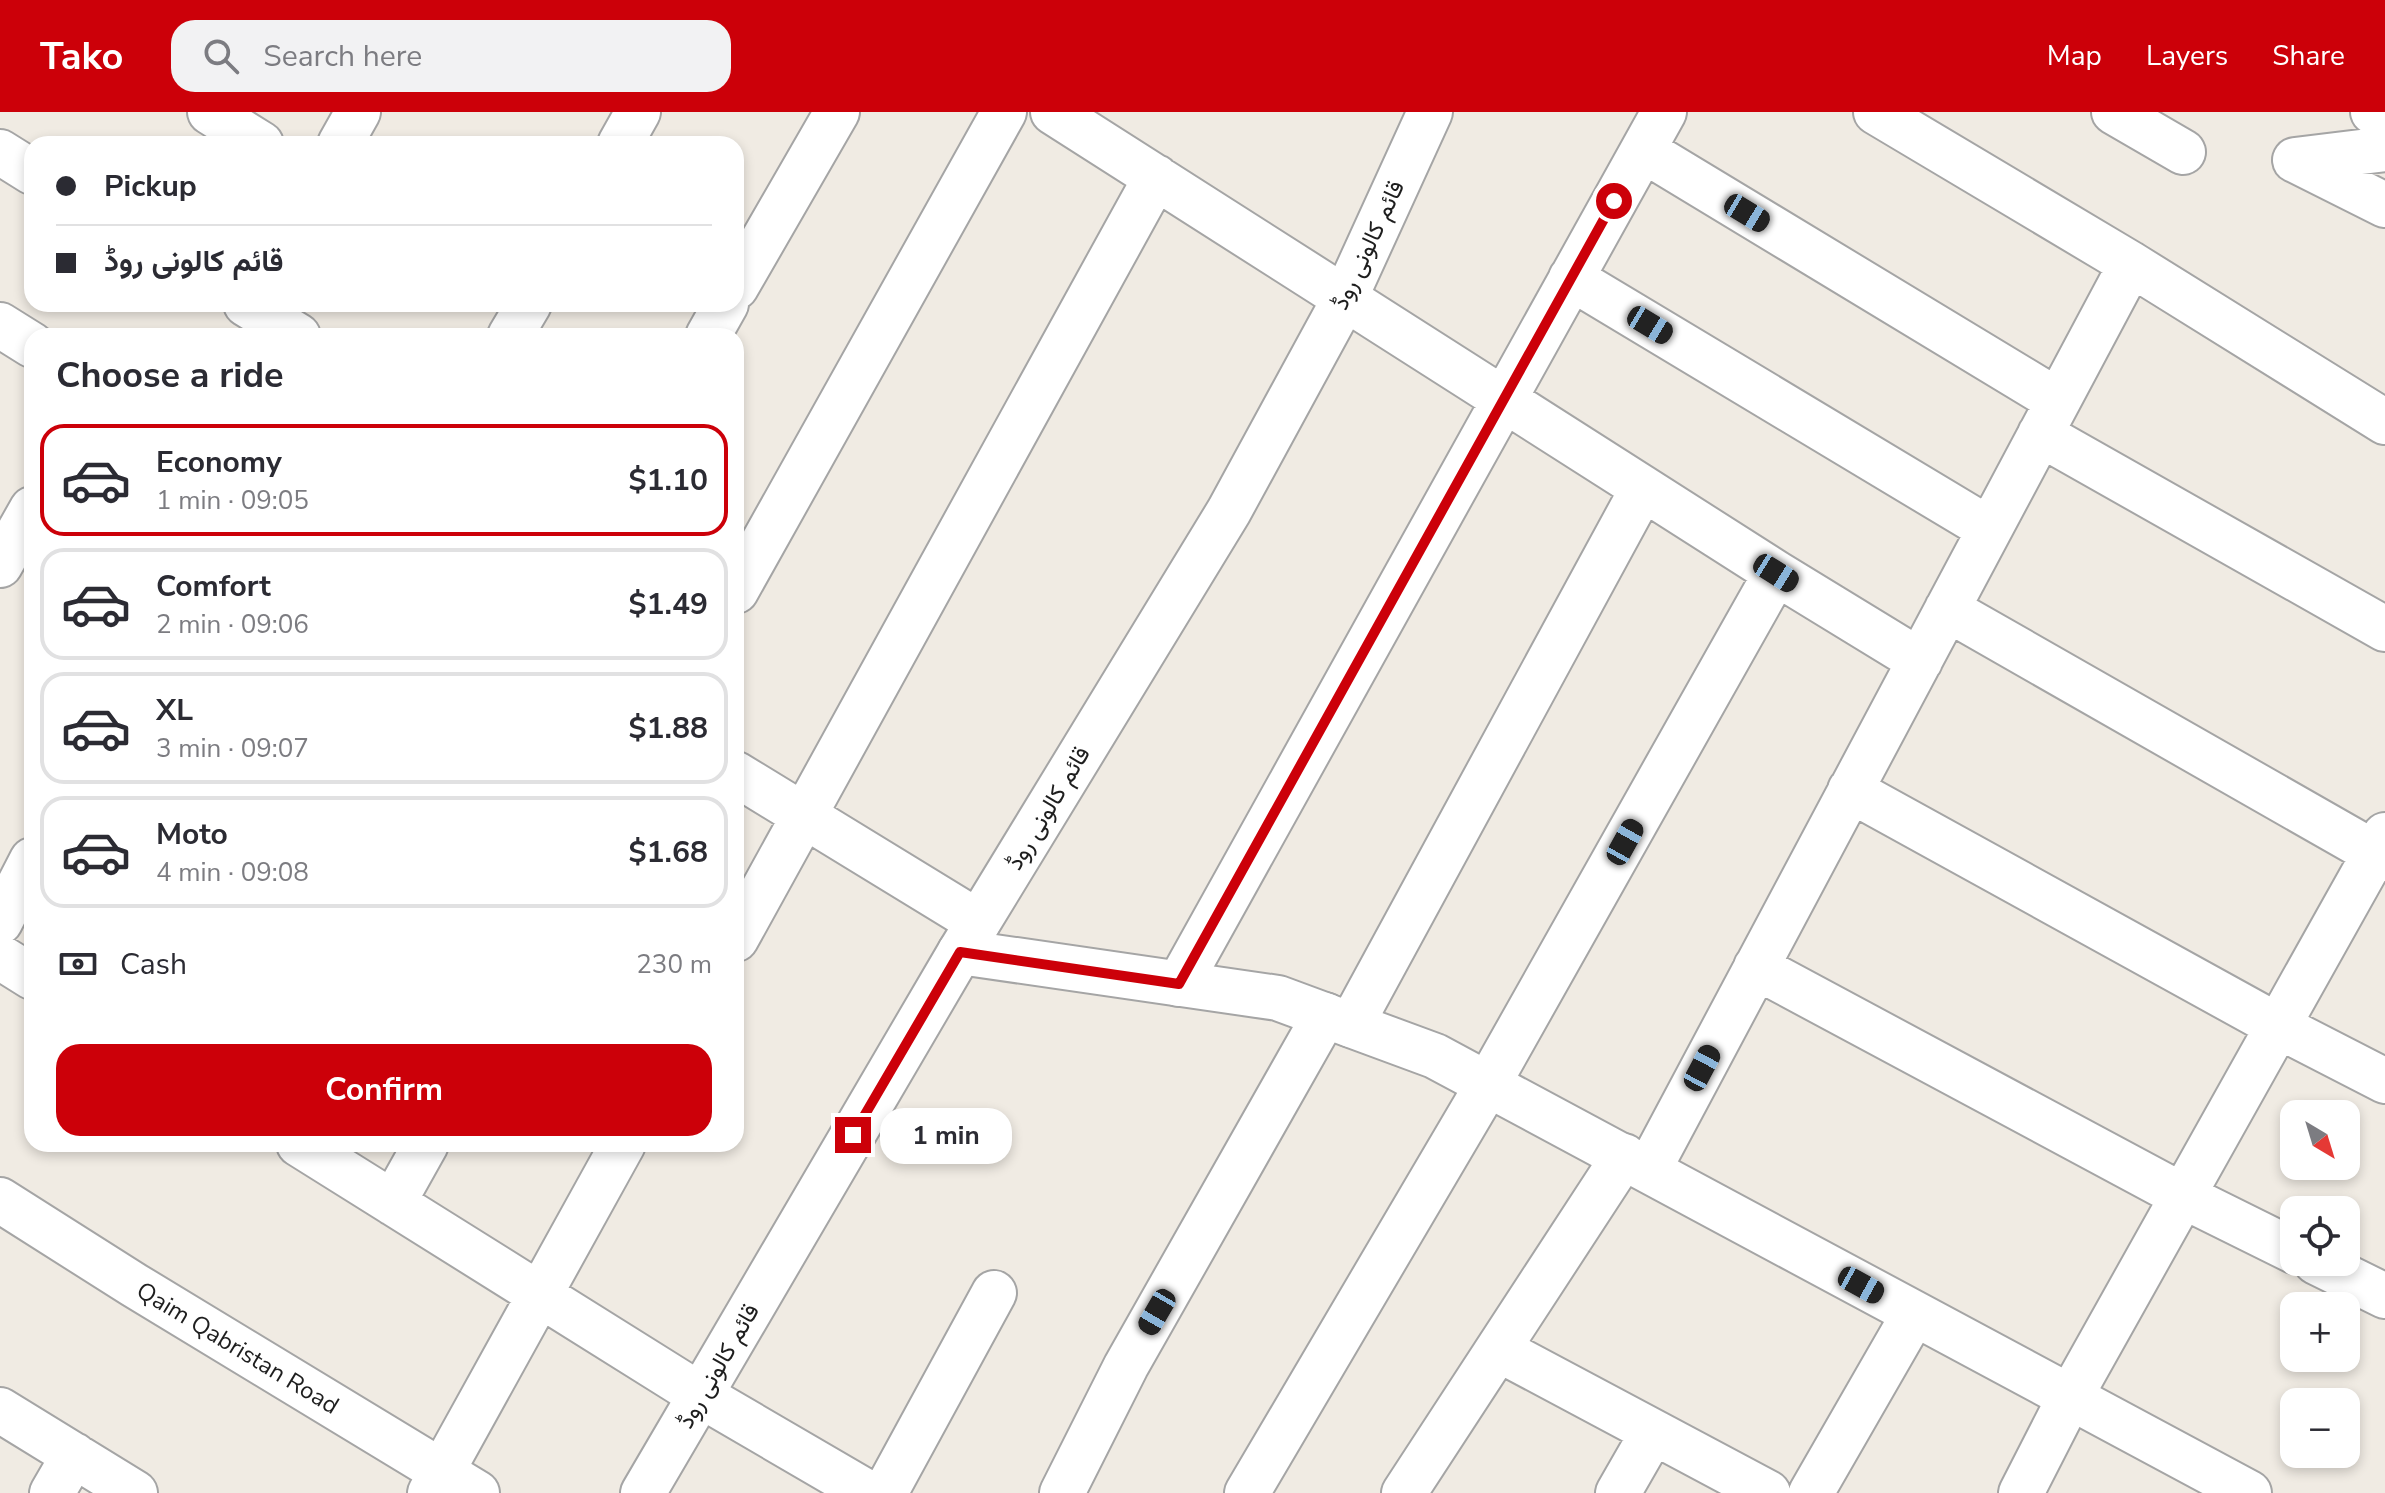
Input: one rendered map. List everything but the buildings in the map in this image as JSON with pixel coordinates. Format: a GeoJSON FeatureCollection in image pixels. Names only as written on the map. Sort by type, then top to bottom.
{"type":"FeatureCollection","features":[{"type":"Feature","properties":{"kind":"street"},"geometry":{"type":"LineString","coordinates":[[210,112],[248,136]]}},
{"type":"Feature","properties":{"kind":"street"},"geometry":{"type":"LineString","coordinates":[[344,136],[358,112]]}},
{"type":"Feature","properties":{"kind":"street"},"geometry":{"type":"LineString","coordinates":[[624,136],[638,112]]}},
{"type":"Feature","properties":{"kind":"street"},"geometry":{"type":"LineString","coordinates":[[744,273],[837,112]]}},
{"type":"Feature","properties":{"kind":"street"},"geometry":{"type":"LineString","coordinates":[[744,577],[1004,112]]}},
{"type":"Feature","properties":{"kind":"street"},"geometry":{"type":"LineString","coordinates":[[1053,112],[1776,573],[1920,661]]}},
{"type":"Feature","properties":{"kind":"street","name":"قائم کالونی روڈ"},"geometry":{"type":"LineString","coordinates":[[643,1493],[969,937],[1229,511],[1345,298],[1430,112]]}},
{"type":"Feature","properties":{"kind":"street"},"geometry":{"type":"LineString","coordinates":[[1179,984],[1664,112]]}},
{"type":"Feature","properties":{"kind":"street"},"geometry":{"type":"LineString","coordinates":[[1876,112],[2131,264],[2385,422]]}},
{"type":"Feature","properties":{"kind":"street"},"geometry":{"type":"LineString","coordinates":[[2114,112],[2183,152]]}},
{"type":"Feature","properties":{"kind":"street"},"geometry":{"type":"LineString","coordinates":[[2373,112],[2385,119]]}},
{"type":"Feature","properties":{"kind":"street"},"geometry":{"type":"LineString","coordinates":[[2385,149],[2295,160],[2385,205]]}},
{"type":"Feature","properties":{"kind":"street"},"geometry":{"type":"LineString","coordinates":[[1643,150],[2049,418],[2385,629]]}},
{"type":"Feature","properties":{"kind":"street"},"geometry":{"type":"LineString","coordinates":[[0,152],[24,167]]}},
{"type":"Feature","properties":{"kind":"street"},"geometry":{"type":"LineString","coordinates":[[744,924],[1156,177]]}},
{"type":"Feature","properties":{"kind":"street"},"geometry":{"type":"LineString","coordinates":[[1404,1493],[1498,1349],[1636,1163],[1756,967],[2131,264]]}},
{"type":"Feature","properties":{"kind":"street"},"geometry":{"type":"LineString","coordinates":[[1571,278],[1989,529]]}},
{"type":"Feature","properties":{"kind":"street"},"geometry":{"type":"LineString","coordinates":[[247,313],[280,328]]}},
{"type":"Feature","properties":{"kind":"street"},"geometry":{"type":"LineString","coordinates":[[0,325],[24,340]]}},
{"type":"Feature","properties":{"kind":"street"},"geometry":{"type":"LineString","coordinates":[[1062,1493],[1126,1366],[1338,1020],[1643,488]]}},
{"type":"Feature","properties":{"kind":"street"},"geometry":{"type":"LineString","coordinates":[[0,565],[24,523]]}},
{"type":"Feature","properties":{"kind":"street"},"geometry":{"type":"LineString","coordinates":[[1247,1493],[1488,1084],[1776,573]]}},
{"type":"Feature","properties":{"kind":"street"},"geometry":{"type":"LineString","coordinates":[[1947,609],[2381,850],[2278,1026],[2069,1399],[2021,1493]]}},
{"type":"Feature","properties":{"kind":"street"},"geometry":{"type":"LineString","coordinates":[[744,779],[804,815],[969,937],[1179,984],[1278,998],[1435,1056],[2249,1493]]}},
{"type":"Feature","properties":{"kind":"street"},"geometry":{"type":"LineString","coordinates":[[1850,790],[2278,1026],[2385,1081]]}},
{"type":"Feature","properties":{"kind":"street"},"geometry":{"type":"LineString","coordinates":[[0,922],[24,876]]}},
{"type":"Feature","properties":{"kind":"street"},"geometry":{"type":"LineString","coordinates":[[0,957],[24,972]]}},
{"type":"Feature","properties":{"kind":"street"},"geometry":{"type":"LineString","coordinates":[[1756,967],[2183,1196],[2280,1244]]}},
{"type":"Feature","properties":{"kind":"street"},"geometry":{"type":"LineString","coordinates":[[312,1152],[700,1395],[868,1493]]}},
{"type":"Feature","properties":{"kind":"street"},"geometry":{"type":"LineString","coordinates":[[393,1203],[422,1152]]}},
{"type":"Feature","properties":{"kind":"street"},"geometry":{"type":"LineString","coordinates":[[450,1486],[540,1295],[619,1152]]}},
{"type":"Feature","properties":{"kind":"street","name":"Qaim Qabristan Road"},"geometry":{"type":"LineString","coordinates":[[0,1200],[450,1486]]}},
{"type":"Feature","properties":{"kind":"street"},"geometry":{"type":"LineString","coordinates":[[2344,1276],[2385,1296]]}},
{"type":"Feature","properties":{"kind":"street"},"geometry":{"type":"LineString","coordinates":[[885,1493],[994,1293]]}},
{"type":"Feature","properties":{"kind":"street"},"geometry":{"type":"LineString","coordinates":[[1811,1493],[1914,1314]]}},
{"type":"Feature","properties":{"kind":"street"},"geometry":{"type":"LineString","coordinates":[[1498,1349],[1768,1493]]}},
{"type":"Feature","properties":{"kind":"street"},"geometry":{"type":"LineString","coordinates":[[0,1410],[135,1493]]}},
{"type":"Feature","properties":{"kind":"street"},"geometry":{"type":"LineString","coordinates":[[1618,1493],[1653,1432]]}},
{"type":"Feature","properties":{"kind":"street"},"geometry":{"type":"LineString","coordinates":[[52,1493],[74,1455]]}},
{"type":"Feature","properties":{"kind":"route"},"geometry":{"type":"LineString","coordinates":[[853,1135],[960,952],[1179,984],[1614,201]]}}]}
